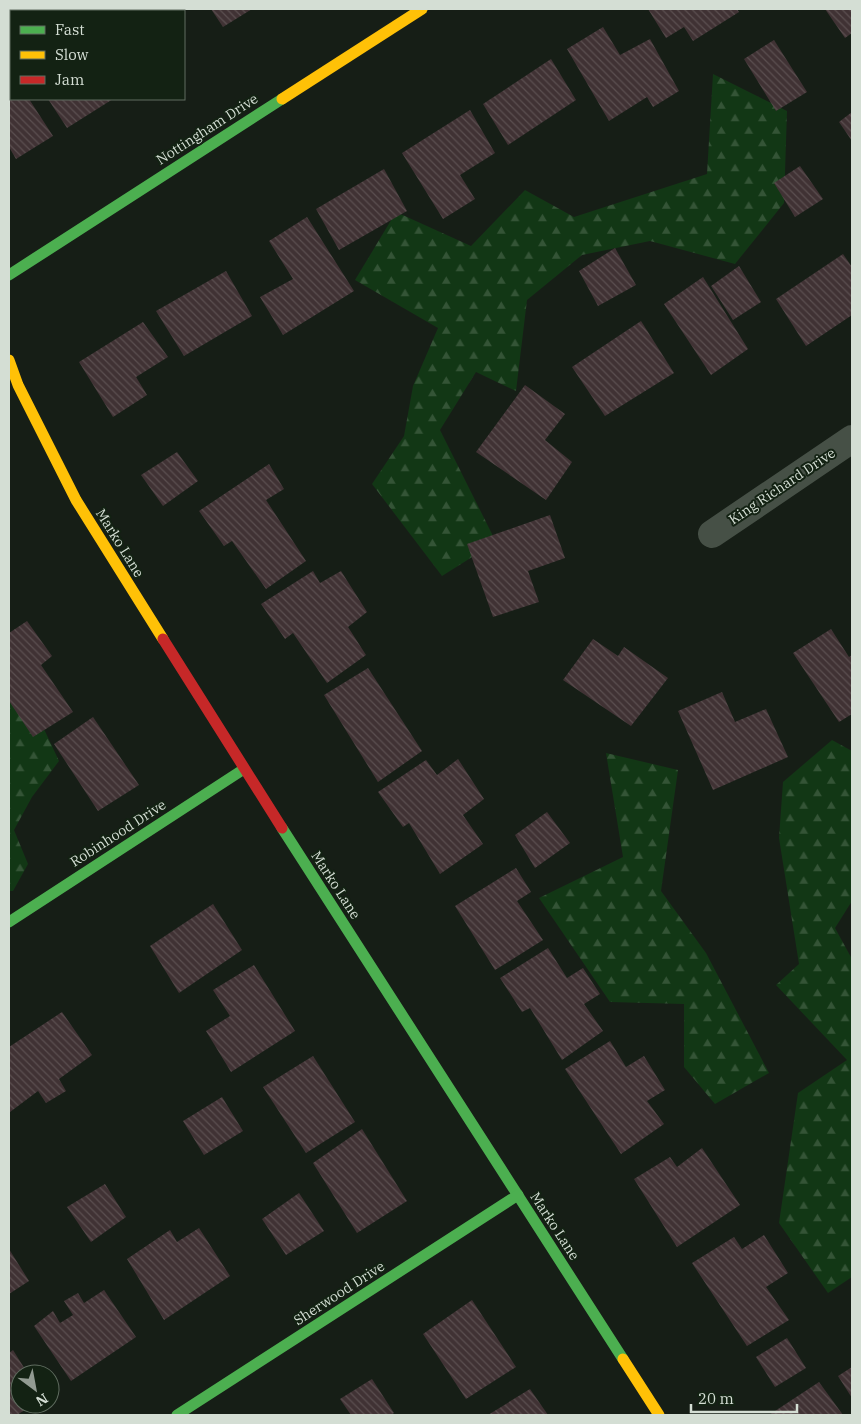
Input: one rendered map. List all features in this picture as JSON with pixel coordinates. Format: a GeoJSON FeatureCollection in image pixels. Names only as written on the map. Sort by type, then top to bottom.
{"type":"FeatureCollection","features":[{"type":"Feature","properties":{"kind":"street","name":"Nottingham Drive"},"geometry":{"type":"LineString","coordinates":[[9,275],[422,9]]}},
{"type":"Feature","properties":{"kind":"street","name":"Marko Lane"},"geometry":{"type":"LineString","coordinates":[[9,360],[18,384],[76,500],[244,769],[659,1415]]}},
{"type":"Feature","properties":{"kind":"street","name":"King Richard Drive"},"geometry":{"type":"LineString","coordinates":[[712,534],[852,439]]}},
{"type":"Feature","properties":{"kind":"street","name":"Robinhood Drive"},"geometry":{"type":"LineString","coordinates":[[9,922],[244,769]]}},
{"type":"Feature","properties":{"kind":"street","name":"Sherwood Drive"},"geometry":{"type":"LineString","coordinates":[[176,1415],[518,1195]]}},
{"type":"Feature","properties":{"kind":"green space"},"geometry":{"type":"Polygon","coordinates":[[[713,74],[787,111],[784,203],[735,264],[650,241],[582,255],[527,300],[516,391],[476,372],[440,430],[496,542],[442,576],[372,484],[404,436],[413,386],[438,328],[355,280],[396,212],[471,246],[525,190],[574,217],[707,174],[713,74]]]}},
{"type":"Feature","properties":{"kind":"green space"},"geometry":{"type":"Polygon","coordinates":[[[9,685],[36,712],[59,761],[32,797],[14,830],[28,864],[13,891],[9,891],[9,685]]]}},
{"type":"Feature","properties":{"kind":"green space"},"geometry":{"type":"Polygon","coordinates":[[[832,740],[852,751],[852,901],[835,928],[852,959],[852,1277],[828,1293],[779,1223],[798,1093],[847,1060],[776,985],[799,964],[779,838],[783,782],[832,740]]]}},
{"type":"Feature","properties":{"kind":"green space"},"geometry":{"type":"Polygon","coordinates":[[[606,753],[678,770],[661,891],[706,953],[769,1073],[715,1104],[684,1067],[684,1004],[610,1002],[539,898],[623,857],[606,753]]]}},
{"type":"Feature","properties":{"kind":"building"},"geometry":{"type":"Polygon","coordinates":[[[105,9],[186,9],[184,10],[103,10],[105,9]]]}},
{"type":"Feature","properties":{"kind":"building"},"geometry":{"type":"Polygon","coordinates":[[[211,9],[252,9],[223,27],[211,9]]]}},
{"type":"Feature","properties":{"kind":"building"},"geometry":{"type":"Polygon","coordinates":[[[648,9],[737,9],[739,12],[693,41],[684,27],[666,38],[648,9]]]}},
{"type":"Feature","properties":{"kind":"building"},"geometry":{"type":"Polygon","coordinates":[[[825,9],[852,9],[852,33],[845,38],[825,9]]]}},
{"type":"Feature","properties":{"kind":"building"},"geometry":{"type":"Polygon","coordinates":[[[603,27],[620,55],[650,39],[679,91],[653,107],[647,97],[609,121],[567,49],[603,27]]]}},
{"type":"Feature","properties":{"kind":"building"},"geometry":{"type":"Polygon","coordinates":[[[774,40],[807,92],[776,111],[744,59],[774,40]]]}},
{"type":"Feature","properties":{"kind":"building"},"geometry":{"type":"Polygon","coordinates":[[[551,59],[576,100],[508,145],[483,104],[551,59]]]}},
{"type":"Feature","properties":{"kind":"building"},"geometry":{"type":"Polygon","coordinates":[[[10,68],[10,100],[30,100],[53,136],[16,159],[9,147],[10,68]]]}},
{"type":"Feature","properties":{"kind":"building"},"geometry":{"type":"Polygon","coordinates":[[[49,100],[111,100],[67,128],[49,100]]]}},
{"type":"Feature","properties":{"kind":"building"},"geometry":{"type":"Polygon","coordinates":[[[470,110],[495,153],[460,175],[475,199],[443,219],[402,153],[470,110]]]}},
{"type":"Feature","properties":{"kind":"building"},"geometry":{"type":"Polygon","coordinates":[[[852,112],[852,141],[839,122],[852,112]]]}},
{"type":"Feature","properties":{"kind":"building"},"geometry":{"type":"Polygon","coordinates":[[[800,166],[823,199],[795,217],[774,183],[800,166]]]}},
{"type":"Feature","properties":{"kind":"building"},"geometry":{"type":"Polygon","coordinates":[[[384,169],[407,211],[339,250],[316,209],[384,169]]]}},
{"type":"Feature","properties":{"kind":"building"},"geometry":{"type":"Polygon","coordinates":[[[307,217],[354,291],[283,335],[260,297],[293,279],[269,241],[307,217]]]}},
{"type":"Feature","properties":{"kind":"building"},"geometry":{"type":"Polygon","coordinates":[[[615,248],[636,285],[598,306],[579,271],[615,248]]]}},
{"type":"Feature","properties":{"kind":"building"},"geometry":{"type":"Polygon","coordinates":[[[843,254],[852,267],[852,315],[806,346],[776,299],[843,254]]]}},
{"type":"Feature","properties":{"kind":"building"},"geometry":{"type":"Polygon","coordinates":[[[739,266],[761,302],[733,320],[711,286],[739,266]]]}},
{"type":"Feature","properties":{"kind":"building"},"geometry":{"type":"Polygon","coordinates":[[[226,271],[252,316],[184,356],[156,311],[226,271]]]}},
{"type":"Feature","properties":{"kind":"building"},"geometry":{"type":"Polygon","coordinates":[[[703,277],[748,349],[711,375],[664,304],[703,277]]]}},
{"type":"Feature","properties":{"kind":"building"},"geometry":{"type":"Polygon","coordinates":[[[641,321],[674,373],[605,416],[572,367],[641,321]]]}},
{"type":"Feature","properties":{"kind":"building"},"geometry":{"type":"Polygon","coordinates":[[[143,322],[168,357],[136,377],[147,395],[113,417],[79,362],[143,322]]]}},
{"type":"Feature","properties":{"kind":"building"},"geometry":{"type":"Polygon","coordinates":[[[525,385],[565,414],[545,440],[572,462],[546,500],[476,452],[525,385]]]}},
{"type":"Feature","properties":{"kind":"building"},"geometry":{"type":"Polygon","coordinates":[[[177,452],[198,481],[163,506],[141,475],[177,452]]]}},
{"type":"Feature","properties":{"kind":"building"},"geometry":{"type":"Polygon","coordinates":[[[269,464],[284,489],[266,500],[306,561],[266,589],[232,541],[224,546],[199,511],[269,464]]]}},
{"type":"Feature","properties":{"kind":"building"},"geometry":{"type":"Polygon","coordinates":[[[550,515],[565,558],[528,571],[539,602],[493,617],[467,544],[550,515]]]}},
{"type":"Feature","properties":{"kind":"building"},"geometry":{"type":"Polygon","coordinates":[[[313,571],[320,583],[341,571],[367,612],[348,627],[366,655],[327,683],[293,633],[285,639],[261,604],[313,571]]]}},
{"type":"Feature","properties":{"kind":"building"},"geometry":{"type":"Polygon","coordinates":[[[27,621],[52,656],[41,665],[73,712],[33,737],[9,701],[9,633],[27,621]]]}},
{"type":"Feature","properties":{"kind":"building"},"geometry":{"type":"Polygon","coordinates":[[[831,629],[849,657],[852,655],[852,714],[839,722],[793,653],[831,629]]]}},
{"type":"Feature","properties":{"kind":"building"},"geometry":{"type":"Polygon","coordinates":[[[593,639],[618,656],[624,647],[668,678],[631,726],[563,680],[593,639]]]}},
{"type":"Feature","properties":{"kind":"building"},"geometry":{"type":"Polygon","coordinates":[[[368,668],[422,751],[378,782],[324,695],[368,668]]]}},
{"type":"Feature","properties":{"kind":"building"},"geometry":{"type":"Polygon","coordinates":[[[722,692],[735,722],[766,709],[788,757],[713,790],[678,711],[722,692]]]}},
{"type":"Feature","properties":{"kind":"building"},"geometry":{"type":"Polygon","coordinates":[[[93,717],[139,785],[98,811],[54,744],[93,717]]]}},
{"type":"Feature","properties":{"kind":"building"},"geometry":{"type":"Polygon","coordinates":[[[458,759],[484,799],[463,815],[483,844],[440,874],[409,823],[403,827],[378,792],[426,760],[437,775],[458,759]]]}},
{"type":"Feature","properties":{"kind":"building"},"geometry":{"type":"Polygon","coordinates":[[[547,812],[570,843],[535,868],[515,835],[547,812]]]}},
{"type":"Feature","properties":{"kind":"building"},"geometry":{"type":"Polygon","coordinates":[[[516,868],[531,892],[517,901],[543,940],[495,970],[455,906],[516,868]]]}},
{"type":"Feature","properties":{"kind":"building"},"geometry":{"type":"Polygon","coordinates":[[[213,904],[242,950],[179,993],[150,946],[213,904]]]}},
{"type":"Feature","properties":{"kind":"building"},"geometry":{"type":"Polygon","coordinates":[[[548,948],[567,978],[583,968],[600,994],[584,1004],[603,1031],[562,1060],[530,1008],[522,1012],[500,978],[548,948]]]}},
{"type":"Feature","properties":{"kind":"building"},"geometry":{"type":"Polygon","coordinates":[[[254,965],[295,1031],[231,1072],[206,1031],[230,1016],[213,990],[254,965]]]}},
{"type":"Feature","properties":{"kind":"building"},"geometry":{"type":"Polygon","coordinates":[[[62,1012],[92,1055],[59,1079],[66,1091],[46,1103],[38,1091],[10,1112],[9,1047],[62,1012]]]}},
{"type":"Feature","properties":{"kind":"building"},"geometry":{"type":"Polygon","coordinates":[[[610,1041],[626,1067],[644,1056],[665,1090],[647,1101],[664,1124],[621,1154],[565,1069],[610,1041]]]}},
{"type":"Feature","properties":{"kind":"building"},"geometry":{"type":"Polygon","coordinates":[[[313,1056],[355,1122],[306,1153],[263,1087],[313,1056]]]}},
{"type":"Feature","properties":{"kind":"building"},"geometry":{"type":"Polygon","coordinates":[[[222,1097],[243,1131],[204,1155],[183,1121],[222,1097]]]}},
{"type":"Feature","properties":{"kind":"building"},"geometry":{"type":"Polygon","coordinates":[[[362,1129],[407,1201],[357,1233],[313,1163],[362,1129]]]}},
{"type":"Feature","properties":{"kind":"building"},"geometry":{"type":"Polygon","coordinates":[[[702,1148],[740,1205],[677,1247],[634,1179],[670,1157],[677,1167],[702,1148]]]}},
{"type":"Feature","properties":{"kind":"building"},"geometry":{"type":"Polygon","coordinates":[[[105,1184],[126,1217],[91,1242],[67,1207],[105,1184]]]}},
{"type":"Feature","properties":{"kind":"building"},"geometry":{"type":"Polygon","coordinates":[[[299,1193],[324,1231],[286,1255],[262,1219],[299,1193]]]}},
{"type":"Feature","properties":{"kind":"building"},"geometry":{"type":"Polygon","coordinates":[[[199,1228],[230,1276],[164,1320],[127,1259],[170,1230],[177,1242],[199,1228]]]}},
{"type":"Feature","properties":{"kind":"building"},"geometry":{"type":"Polygon","coordinates":[[[764,1235],[788,1273],[766,1287],[789,1320],[747,1346],[692,1263],[734,1237],[742,1249],[764,1235]]]}},
{"type":"Feature","properties":{"kind":"building"},"geometry":{"type":"Polygon","coordinates":[[[9,1249],[29,1281],[9,1294],[9,1249]]]}},
{"type":"Feature","properties":{"kind":"building"},"geometry":{"type":"Polygon","coordinates":[[[104,1290],[136,1337],[71,1381],[34,1326],[53,1311],[60,1323],[73,1315],[64,1301],[78,1293],[84,1303],[104,1290]]]}},
{"type":"Feature","properties":{"kind":"building"},"geometry":{"type":"Polygon","coordinates":[[[472,1300],[516,1367],[466,1399],[423,1334],[472,1300]]]}},
{"type":"Feature","properties":{"kind":"building"},"geometry":{"type":"Polygon","coordinates":[[[787,1338],[806,1368],[775,1387],[756,1357],[787,1338]]]}},
{"type":"Feature","properties":{"kind":"building"},"geometry":{"type":"Polygon","coordinates":[[[13,1350],[22,1364],[10,1364],[10,1414],[19,1414],[17,1415],[9,1415],[9,1353],[13,1350]]]}},
{"type":"Feature","properties":{"kind":"building"},"geometry":{"type":"Polygon","coordinates":[[[852,1367],[852,1398],[838,1376],[852,1367]]]}},
{"type":"Feature","properties":{"kind":"building"},"geometry":{"type":"Polygon","coordinates":[[[372,1379],[394,1413],[391,1415],[351,1415],[340,1399],[372,1379]]]}},
{"type":"Feature","properties":{"kind":"building"},"geometry":{"type":"Polygon","coordinates":[[[819,1382],[843,1415],[769,1415],[819,1382]]]}},
{"type":"Feature","properties":{"kind":"building"},"geometry":{"type":"Polygon","coordinates":[[[530,1389],[548,1415],[488,1415],[530,1389]]]}},
{"type":"Feature","properties":{"kind":"traffic: fast"},"geometry":{"type":"LineString","coordinates":[[9,275],[282,99]]}},
{"type":"Feature","properties":{"kind":"traffic: fast"},"geometry":{"type":"LineString","coordinates":[[9,922],[244,769]]}},
{"type":"Feature","properties":{"kind":"traffic: fast"},"geometry":{"type":"LineString","coordinates":[[282,828],[623,1359]]}},
{"type":"Feature","properties":{"kind":"traffic: fast"},"geometry":{"type":"LineString","coordinates":[[177,1415],[518,1195]]}},
{"type":"Feature","properties":{"kind":"traffic: slow"},"geometry":{"type":"LineString","coordinates":[[282,99],[422,9]]}},
{"type":"Feature","properties":{"kind":"traffic: slow"},"geometry":{"type":"LineString","coordinates":[[9,360],[18,385],[76,500],[163,639]]}},
{"type":"Feature","properties":{"kind":"traffic: slow"},"geometry":{"type":"LineString","coordinates":[[623,1359],[659,1415]]}},
{"type":"Feature","properties":{"kind":"traffic: jam"},"geometry":{"type":"LineString","coordinates":[[163,639],[282,828]]}}]}
